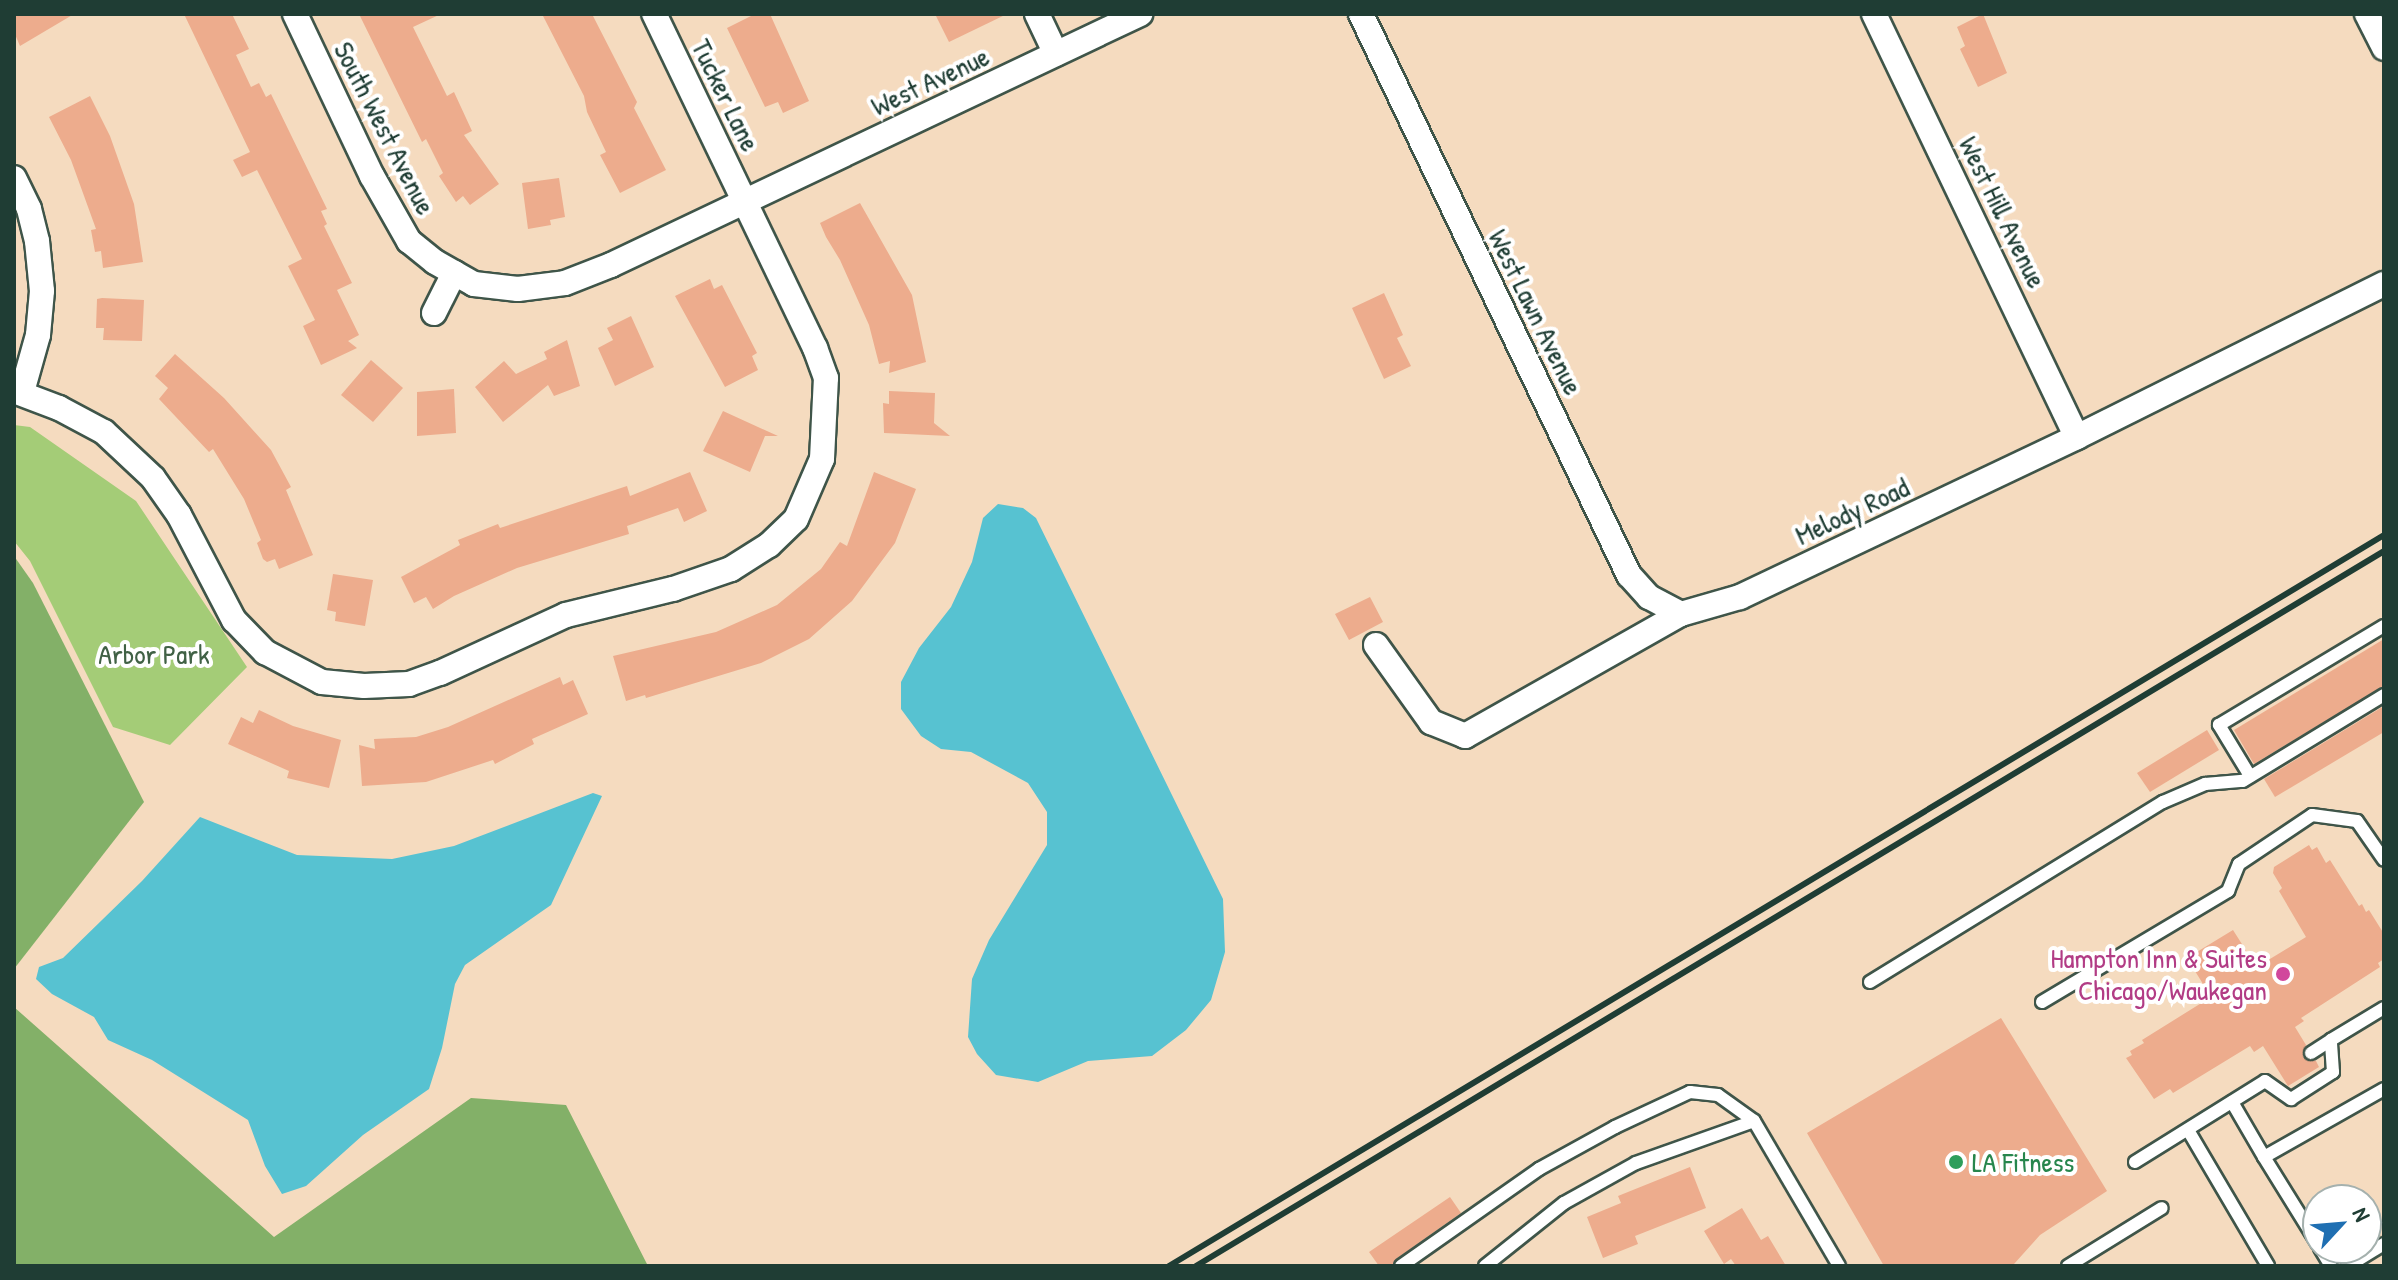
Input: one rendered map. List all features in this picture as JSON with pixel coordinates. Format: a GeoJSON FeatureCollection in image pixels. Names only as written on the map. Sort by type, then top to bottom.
{"type":"FeatureCollection","features":[{"type":"Feature","properties":{"kind":"street","name":"South West Avenue"},"geometry":{"type":"LineString","coordinates":[[295,14],[372,176],[409,241],[474,284],[518,289],[565,283],[745,202]]}},
{"type":"Feature","properties":{"kind":"street","name":"Tucker Lane"},"geometry":{"type":"LineString","coordinates":[[18,392],[104,432],[153,478],[179,515],[234,620],[265,652],[322,682],[364,686],[409,684],[440,673],[566,615],[673,589],[731,569],[769,545],[796,519],[822,459],[826,378],[815,348],[654,14]]}},
{"type":"Feature","properties":{"kind":"street"},"geometry":{"type":"LineString","coordinates":[[1037,14],[1056,54]]}},
{"type":"Feature","properties":{"kind":"street","name":"West Avenue"},"geometry":{"type":"LineString","coordinates":[[745,202],[1140,14]]}},
{"type":"Feature","properties":{"kind":"street","name":"West Lawn Avenue"},"geometry":{"type":"LineString","coordinates":[[1361,14],[1629,575],[1649,597],[1681,614]]}},
{"type":"Feature","properties":{"kind":"street","name":"West Hill Avenue"},"geometry":{"type":"LineString","coordinates":[[1874,14],[2077,437]]}},
{"type":"Feature","properties":{"kind":"street"},"geometry":{"type":"LineString","coordinates":[[2367,14],[2384,48]]}},
{"type":"Feature","properties":{"kind":"street"},"geometry":{"type":"LineString","coordinates":[[14,178],[29,209],[37,241],[42,291],[38,335],[18,392]]}},
{"type":"Feature","properties":{"kind":"street"},"geometry":{"type":"LineString","coordinates":[[434,313],[454,273]]}},
{"type":"Feature","properties":{"kind":"street","name":"Melody Road"},"geometry":{"type":"LineString","coordinates":[[1376,645],[1431,722],[1465,736],[1681,614],[1740,597],[2077,437],[2384,284]]}},
{"type":"Feature","properties":{"kind":"lane"},"geometry":{"type":"LineString","coordinates":[[2250,776],[2219,725],[2384,626]]}},
{"type":"Feature","properties":{"kind":"lane"},"geometry":{"type":"LineString","coordinates":[[1870,982],[2163,802],[2205,784],[2243,781],[2384,695]]}},
{"type":"Feature","properties":{"kind":"lane"},"geometry":{"type":"LineString","coordinates":[[2042,1002],[2228,891],[2239,864],[2312,815],[2357,821],[2384,860]]}},
{"type":"Feature","properties":{"kind":"lane"},"geometry":{"type":"LineString","coordinates":[[2311,1053],[2384,1008]]}},
{"type":"Feature","properties":{"kind":"lane"},"geometry":{"type":"LineString","coordinates":[[2265,1081],[2291,1099],[2333,1072],[2331,1040]]}},
{"type":"Feature","properties":{"kind":"lane"},"geometry":{"type":"LineString","coordinates":[[2135,1162],[2278,1073]]}},
{"type":"Feature","properties":{"kind":"lane"},"geometry":{"type":"LineString","coordinates":[[2264,1157],[2384,1089]]}},
{"type":"Feature","properties":{"kind":"lane"},"geometry":{"type":"LineString","coordinates":[[1401,1266],[1539,1169],[1615,1127],[1690,1092],[1718,1095],[1754,1121],[1839,1266]]}},
{"type":"Feature","properties":{"kind":"lane"},"geometry":{"type":"LineString","coordinates":[[2232,1102],[2302,1218]]}},
{"type":"Feature","properties":{"kind":"lane"},"geometry":{"type":"LineString","coordinates":[[1485,1266],[1564,1203],[1636,1163],[1754,1121]]}},
{"type":"Feature","properties":{"kind":"lane"},"geometry":{"type":"LineString","coordinates":[[2188,1130],[2268,1266]]}},
{"type":"Feature","properties":{"kind":"lane"},"geometry":{"type":"LineString","coordinates":[[2068,1266],[2162,1208]]}},
{"type":"Feature","properties":{"kind":"lane"},"geometry":{"type":"LineString","coordinates":[[2348,1266],[2384,1244]]}},
{"type":"Feature","properties":{"kind":"green space","name":"Arbor Park"},"geometry":{"type":"Polygon","coordinates":[[[14,425],[30,427],[136,501],[247,667],[170,745],[113,727],[30,561],[14,541],[14,425]]]}},
{"type":"Feature","properties":{"kind":"green space"},"geometry":{"type":"Polygon","coordinates":[[[14,556],[33,583],[144,802],[14,969],[14,556]]]}},
{"type":"Feature","properties":{"kind":"green space"},"geometry":{"type":"Polygon","coordinates":[[[14,1007],[274,1237],[471,1098],[566,1105],[648,1266],[14,1266],[14,1007]]]}},
{"type":"Feature","properties":{"kind":"water"},"geometry":{"type":"Polygon","coordinates":[[[998,504],[1023,508],[1036,518],[1223,899],[1225,952],[1211,1000],[1186,1030],[1152,1056],[1088,1061],[1038,1082],[996,1075],[977,1054],[968,1037],[972,979],[989,940],[1047,845],[1047,812],[1028,783],[971,752],[941,749],[921,736],[901,709],[901,682],[919,648],[951,607],[972,562],[983,518],[998,504]]]}},
{"type":"Feature","properties":{"kind":"water"},"geometry":{"type":"Polygon","coordinates":[[[593,793],[602,796],[551,905],[465,965],[455,984],[442,1048],[429,1089],[363,1135],[306,1186],[282,1194],[265,1166],[248,1120],[152,1060],[108,1040],[94,1017],[52,994],[36,979],[39,967],[63,958],[142,881],[200,817],[297,855],[392,859],[454,846],[593,793]]]}},
{"type":"Feature","properties":{"kind":"building"},"geometry":{"type":"Polygon","coordinates":[[[14,14],[74,14],[20,46],[14,32],[14,14]]]}},
{"type":"Feature","properties":{"kind":"building"},"geometry":{"type":"Polygon","coordinates":[[[184,14],[232,14],[249,49],[236,55],[251,87],[259,83],[266,97],[271,94],[327,209],[321,211],[327,224],[324,226],[352,283],[337,290],[359,335],[348,341],[357,348],[321,365],[303,326],[315,320],[288,266],[302,259],[257,170],[242,177],[233,160],[250,152],[184,14]]]}},
{"type":"Feature","properties":{"kind":"building"},"geometry":{"type":"Polygon","coordinates":[[[359,14],[441,14],[413,27],[447,96],[454,92],[472,131],[464,135],[499,184],[470,205],[463,196],[456,202],[439,176],[443,173],[426,139],[422,142],[359,14]]]}},
{"type":"Feature","properties":{"kind":"building"},"geometry":{"type":"Polygon","coordinates":[[[542,14],[592,14],[637,102],[634,108],[666,170],[620,193],[600,155],[606,152],[587,112],[584,96],[542,14]]]}},
{"type":"Feature","properties":{"kind":"building"},"geometry":{"type":"Polygon","coordinates":[[[755,14],[770,14],[809,101],[783,113],[778,102],[765,107],[727,28],[755,14]]]}},
{"type":"Feature","properties":{"kind":"building"},"geometry":{"type":"Polygon","coordinates":[[[935,14],[1007,14],[949,42],[935,14]]]}},
{"type":"Feature","properties":{"kind":"building"},"geometry":{"type":"Polygon","coordinates":[[[1983,14],[2007,73],[1978,87],[1960,49],[1965,46],[1957,27],[1983,14]]]}},
{"type":"Feature","properties":{"kind":"building"},"geometry":{"type":"Polygon","coordinates":[[[90,96],[110,136],[134,204],[143,262],[103,268],[101,251],[95,252],[91,230],[96,229],[71,160],[49,117],[90,96]]]}},
{"type":"Feature","properties":{"kind":"building"},"geometry":{"type":"Polygon","coordinates":[[[559,178],[565,217],[550,220],[551,225],[528,229],[522,183],[559,178]]]}},
{"type":"Feature","properties":{"kind":"building"},"geometry":{"type":"Polygon","coordinates":[[[860,203],[912,295],[926,362],[889,373],[890,361],[879,364],[869,325],[820,223],[860,203]]]}},
{"type":"Feature","properties":{"kind":"building"},"geometry":{"type":"Polygon","coordinates":[[[710,279],[714,289],[722,285],[757,353],[752,356],[758,370],[725,387],[675,296],[710,279]]]}},
{"type":"Feature","properties":{"kind":"building"},"geometry":{"type":"Polygon","coordinates":[[[1384,293],[1403,335],[1397,338],[1411,366],[1384,379],[1352,308],[1384,293]]]}},
{"type":"Feature","properties":{"kind":"building"},"geometry":{"type":"Polygon","coordinates":[[[97,299],[144,300],[142,341],[103,340],[104,328],[96,328],[97,299]]]}},
{"type":"Feature","properties":{"kind":"building"},"geometry":{"type":"Polygon","coordinates":[[[631,316],[654,367],[615,386],[598,348],[613,340],[607,328],[631,316]]]}},
{"type":"Feature","properties":{"kind":"building"},"geometry":{"type":"Polygon","coordinates":[[[567,340],[580,386],[554,396],[548,385],[503,422],[475,387],[504,361],[516,374],[547,359],[544,352],[567,340]]]}},
{"type":"Feature","properties":{"kind":"building"},"geometry":{"type":"Polygon","coordinates":[[[175,354],[224,398],[271,450],[291,487],[286,490],[313,555],[279,569],[275,559],[267,562],[263,559],[257,543],[261,540],[244,499],[213,449],[209,452],[159,399],[168,388],[155,376],[175,354]]]}},
{"type":"Feature","properties":{"kind":"building"},"geometry":{"type":"Polygon","coordinates":[[[371,360],[403,388],[373,422],[341,395],[371,360]]]}},
{"type":"Feature","properties":{"kind":"building"},"geometry":{"type":"Polygon","coordinates":[[[454,389],[456,433],[417,436],[417,392],[454,389]]]}},
{"type":"Feature","properties":{"kind":"building"},"geometry":{"type":"Polygon","coordinates":[[[889,391],[935,393],[934,423],[950,436],[884,433],[883,403],[889,404],[889,391]]]}},
{"type":"Feature","properties":{"kind":"building"},"geometry":{"type":"Polygon","coordinates":[[[723,411],[778,436],[765,436],[750,472],[703,451],[723,411]]]}},
{"type":"Feature","properties":{"kind":"building"},"geometry":{"type":"Polygon","coordinates":[[[690,472],[707,511],[684,522],[678,508],[627,526],[629,534],[517,568],[454,596],[433,609],[426,597],[414,603],[401,577],[460,545],[458,540],[498,524],[500,528],[627,486],[630,496],[690,472]]]}},
{"type":"Feature","properties":{"kind":"building"},"geometry":{"type":"Polygon","coordinates":[[[874,472],[916,489],[895,543],[852,601],[809,639],[761,663],[646,698],[645,695],[626,701],[613,656],[716,632],[777,605],[821,569],[840,542],[847,546],[874,472]]]}},
{"type":"Feature","properties":{"kind":"building"},"geometry":{"type":"Polygon","coordinates":[[[333,574],[373,580],[365,626],[335,621],[336,612],[327,610],[333,574]]]}},
{"type":"Feature","properties":{"kind":"building"},"geometry":{"type":"Polygon","coordinates":[[[1370,597],[1383,622],[1349,640],[1335,614],[1370,597]]]}},
{"type":"Feature","properties":{"kind":"building"},"geometry":{"type":"Polygon","coordinates":[[[2384,639],[2384,686],[2254,764],[2234,730],[2384,639]]]}},
{"type":"Feature","properties":{"kind":"building"},"geometry":{"type":"Polygon","coordinates":[[[560,677],[563,685],[573,680],[588,714],[532,739],[534,744],[495,764],[493,760],[426,782],[362,786],[359,745],[375,749],[374,739],[416,737],[448,727],[560,677]]]}},
{"type":"Feature","properties":{"kind":"building"},"geometry":{"type":"Polygon","coordinates":[[[2384,706],[2384,732],[2275,797],[2264,779],[2384,706]]]}},
{"type":"Feature","properties":{"kind":"building"},"geometry":{"type":"Polygon","coordinates":[[[259,710],[293,726],[341,740],[329,788],[287,778],[289,771],[228,744],[241,717],[253,723],[259,710]]]}},
{"type":"Feature","properties":{"kind":"building"},"geometry":{"type":"Polygon","coordinates":[[[2207,730],[2219,750],[2150,792],[2137,773],[2207,730]]]}},
{"type":"Feature","properties":{"kind":"building","name":"Hampton Inn & Suites Chicago/Waukegan"},"geometry":{"type":"Polygon","coordinates":[[[2309,845],[2312,850],[2317,847],[2326,863],[2330,860],[2359,906],[2362,904],[2366,912],[2369,910],[2384,934],[2384,959],[2378,963],[2380,967],[2301,1018],[2304,1021],[2295,1027],[2306,1045],[2303,1057],[2316,1061],[2319,1067],[2288,1086],[2263,1046],[2254,1052],[2250,1046],[2173,1093],[2170,1089],[2154,1099],[2126,1058],[2132,1055],[2130,1051],[2144,1043],[2142,1040],[2211,997],[2187,958],[2233,930],[2254,963],[2263,958],[2265,962],[2306,937],[2279,891],[2282,888],[2273,873],[2274,867],[2309,845]]]}},
{"type":"Feature","properties":{"kind":"building","name":"LA Fitness"},"geometry":{"type":"Polygon","coordinates":[[[2001,1018],[2107,1191],[2040,1235],[2014,1264],[1884,1266],[1807,1133],[2001,1018]]]}},
{"type":"Feature","properties":{"kind":"building"},"geometry":{"type":"Polygon","coordinates":[[[1690,1167],[1706,1208],[1635,1236],[1638,1244],[1603,1258],[1587,1217],[1621,1203],[1618,1196],[1690,1167]]]}},
{"type":"Feature","properties":{"kind":"building"},"geometry":{"type":"Polygon","coordinates":[[[1450,1197],[1461,1213],[1396,1259],[1392,1266],[1379,1266],[1369,1252],[1450,1197]]]}},
{"type":"Feature","properties":{"kind":"building"},"geometry":{"type":"Polygon","coordinates":[[[1742,1208],[1761,1240],[1768,1236],[1786,1266],[1736,1266],[1731,1259],[1724,1264],[1704,1231],[1742,1208]]]}},
{"type":"Feature","properties":{"kind":"railway"},"geometry":{"type":"LineString","coordinates":[[1169,1266],[2384,535]]}},
{"type":"Feature","properties":{"kind":"railway"},"geometry":{"type":"LineString","coordinates":[[1196,1266],[2384,551]]}},
{"type":"Feature","properties":{"kind":"place","name":"Hampton Inn & Suites Chicago/Waukegan"},"geometry":{"type":"Point","coordinates":[2283,974]}},
{"type":"Feature","properties":{"kind":"place","name":"LA Fitness"},"geometry":{"type":"Point","coordinates":[1956,1162]}}]}
